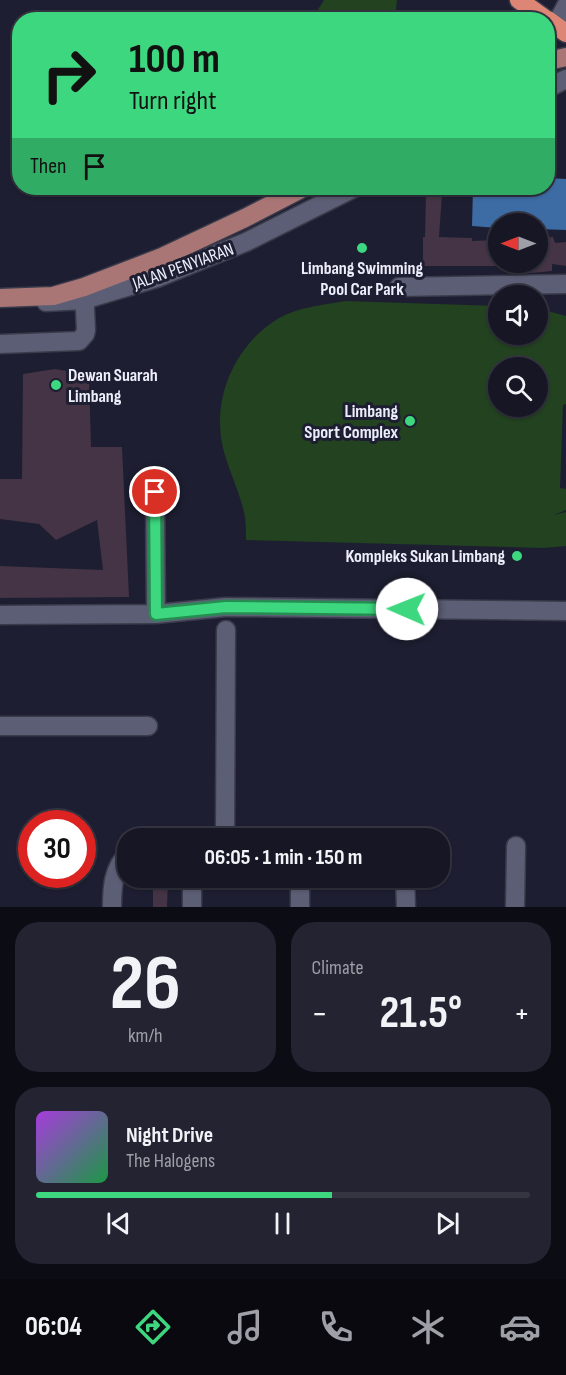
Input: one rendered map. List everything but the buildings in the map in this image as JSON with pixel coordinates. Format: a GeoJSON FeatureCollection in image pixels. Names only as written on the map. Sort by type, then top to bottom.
{"type":"FeatureCollection","features":[{"type":"Feature","properties":{"kind":"highway"},"geometry":{"type":"LineString","coordinates":[[519,0],[536,12]]}},
{"type":"Feature","properties":{"kind":"main road","name":"JALAN PENYIARAN"},"geometry":{"type":"LineString","coordinates":[[0,298],[84,294],[289,195]]}},
{"type":"Feature","properties":{"kind":"street"},"geometry":{"type":"LineString","coordinates":[[555,22],[566,6]]}},
{"type":"Feature","properties":{"kind":"street","name":"JALAN PENYIARAN"},"geometry":{"type":"LineString","coordinates":[[0,303],[84,294],[157,278],[246,242],[340,195]]}},
{"type":"Feature","properties":{"kind":"street"},"geometry":{"type":"LineString","coordinates":[[399,287],[566,284]]}},
{"type":"Feature","properties":{"kind":"street"},"geometry":{"type":"LineString","coordinates":[[0,344],[79,341],[86,330],[84,294]]}},
{"type":"Feature","properties":{"kind":"street"},"geometry":{"type":"LineString","coordinates":[[155,492],[156,614]]}},
{"type":"Feature","properties":{"kind":"street"},"geometry":{"type":"LineString","coordinates":[[0,615],[156,614],[226,607],[566,611]]}},
{"type":"Feature","properties":{"kind":"street"},"geometry":{"type":"LineString","coordinates":[[225,828],[226,630]]}},
{"type":"Feature","properties":{"kind":"street"},"geometry":{"type":"LineString","coordinates":[[0,726],[148,726]]}},
{"type":"Feature","properties":{"kind":"street"},"geometry":{"type":"LineString","coordinates":[[515,907],[516,846]]}},
{"type":"Feature","properties":{"kind":"street"},"geometry":{"type":"LineString","coordinates":[[112,907],[112,889],[117,868]]}},
{"type":"Feature","properties":{"kind":"street"},"geometry":{"type":"LineString","coordinates":[[192,888],[192,907]]}},
{"type":"Feature","properties":{"kind":"street"},"geometry":{"type":"LineString","coordinates":[[300,888],[300,907]]}},
{"type":"Feature","properties":{"kind":"street"},"geometry":{"type":"LineString","coordinates":[[405,888],[406,907]]}},
{"type":"Feature","properties":{"kind":"green space"},"geometry":{"type":"Polygon","coordinates":[[[324,0],[397,0],[396,12],[316,12],[324,0]]]}},
{"type":"Feature","properties":{"kind":"green space","name":"Limbang Sport Complex"},"geometry":{"type":"Polygon","coordinates":[[[345,301],[488,306],[488,345],[548,345],[548,311],[566,316],[566,404],[563,405],[560,488],[566,489],[566,510],[554,515],[566,512],[566,546],[543,548],[246,540],[243,509],[220,433],[223,394],[229,376],[249,343],[279,318],[303,309],[345,301]]]}},
{"type":"Feature","properties":{"kind":"water"},"geometry":{"type":"Polygon","coordinates":[[[555,178],[566,179],[566,230],[548,229],[548,213],[488,213],[488,227],[472,226],[473,195],[555,195],[555,178]]]}},
{"type":"Feature","properties":{"kind":"place","name":"Limbang Swimming Pool Car Park"},"geometry":{"type":"Point","coordinates":[362,248]}},
{"type":"Feature","properties":{"kind":"place","name":"Dewan Suarah Limbang"},"geometry":{"type":"Point","coordinates":[56,385]}},
{"type":"Feature","properties":{"kind":"place","name":"Limbang Sport Complex"},"geometry":{"type":"Point","coordinates":[410,421]}},
{"type":"Feature","properties":{"kind":"place","name":"Kompleks Sukan Limbang"},"geometry":{"type":"Point","coordinates":[517,556]}},
{"type":"Feature","properties":{"kind":"route"},"geometry":{"type":"LineString","coordinates":[[155,492],[156,614],[226,607],[407,609]]}}]}
